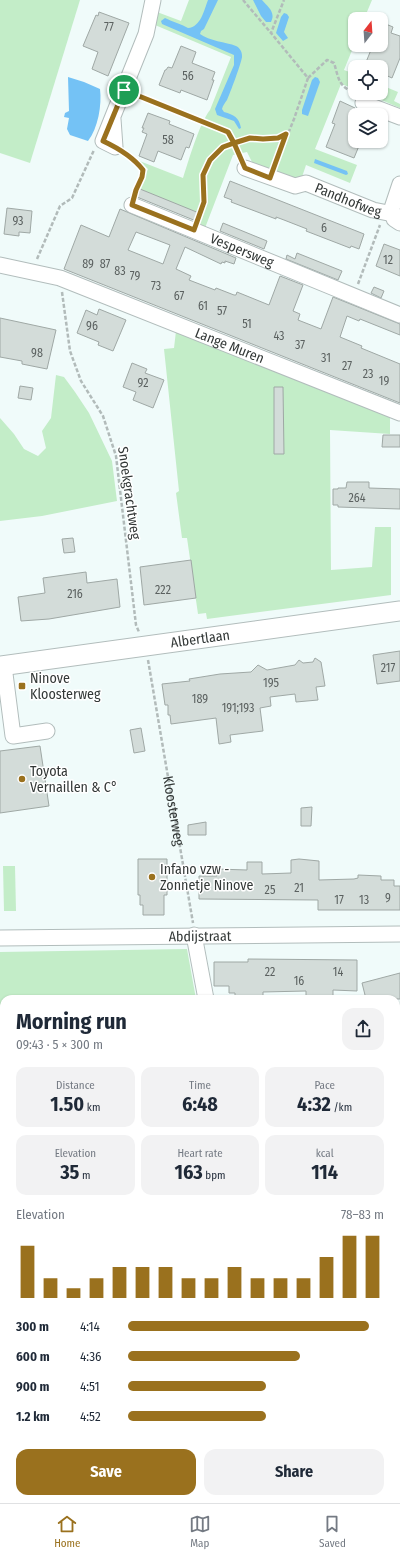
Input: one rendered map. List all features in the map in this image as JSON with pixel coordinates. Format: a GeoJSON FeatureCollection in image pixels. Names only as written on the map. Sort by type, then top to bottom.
{"type":"FeatureCollection","features":[{"type":"Feature","properties":{"kind":"main road","name":"Albertlaan"},"geometry":{"type":"LineString","coordinates":[[2,666],[400,611]]}},
{"type":"Feature","properties":{"kind":"street"},"geometry":{"type":"LineString","coordinates":[[109,144],[112,119],[146,34],[153,0]]}},
{"type":"Feature","properties":{"kind":"street"},"geometry":{"type":"LineString","coordinates":[[363,103],[400,117]]}},
{"type":"Feature","properties":{"kind":"street","name":"Pandhofweg"},"geometry":{"type":"LineString","coordinates":[[245,168],[295,186],[306,183],[392,217]]}},
{"type":"Feature","properties":{"kind":"street"},"geometry":{"type":"LineString","coordinates":[[392,217],[393,203],[400,184]]}},
{"type":"Feature","properties":{"kind":"street","name":"Vespersweg"},"geometry":{"type":"LineString","coordinates":[[132,205],[400,315]]}},
{"type":"Feature","properties":{"kind":"street","name":"Lange Muren"},"geometry":{"type":"LineString","coordinates":[[0,265],[60,278],[400,413]]}},
{"type":"Feature","properties":{"kind":"street"},"geometry":{"type":"LineString","coordinates":[[2,666],[13,736],[47,731]]}},
{"type":"Feature","properties":{"kind":"street","name":"Abdijstraat"},"geometry":{"type":"LineString","coordinates":[[0,938],[400,934]]}},
{"type":"Feature","properties":{"kind":"street"},"geometry":{"type":"LineString","coordinates":[[194,935],[205,995]]}},
{"type":"Feature","properties":{"kind":"path"},"geometry":{"type":"LineString","coordinates":[[243,0],[308,78]]}},
{"type":"Feature","properties":{"kind":"path"},"geometry":{"type":"LineString","coordinates":[[271,33],[284,0]]}},
{"type":"Feature","properties":{"kind":"path"},"geometry":{"type":"LineString","coordinates":[[270,178],[286,134],[294,119],[308,78],[327,60],[334,63],[340,83],[349,91],[356,93],[363,103]]}},
{"type":"Feature","properties":{"kind":"path"},"geometry":{"type":"LineString","coordinates":[[124,90],[228,132],[245,168]]}},
{"type":"Feature","properties":{"kind":"path"},"geometry":{"type":"LineString","coordinates":[[194,230],[204,202],[203,175],[210,160],[223,147],[234,143],[250,138],[278,138],[286,134]]}},
{"type":"Feature","properties":{"kind":"path"},"geometry":{"type":"LineString","coordinates":[[31,272],[60,206],[72,198],[94,149],[109,144],[131,159],[143,170],[132,205]]}},
{"type":"Feature","properties":{"kind":"path"},"geometry":{"type":"LineString","coordinates":[[353,296],[392,217]]}},
{"type":"Feature","properties":{"kind":"path","name":"Snoekgrachtweg"},"geometry":{"type":"LineString","coordinates":[[60,278],[70,352],[81,381],[103,416],[116,456],[136,625],[145,646]]}},
{"type":"Feature","properties":{"kind":"path","name":"Kloosterweg"},"geometry":{"type":"LineString","coordinates":[[145,646],[191,908],[194,935]]}},
{"type":"Feature","properties":{"kind":"green space"},"geometry":{"type":"Polygon","coordinates":[[[0,0],[80,0],[30,163],[0,153],[0,0]]]}},
{"type":"Feature","properties":{"kind":"green space"},"geometry":{"type":"Polygon","coordinates":[[[189,0],[372,0],[367,12],[348,12],[348,52],[351,52],[344,70],[348,71],[348,86],[341,84],[315,149],[357,165],[350,183],[306,165],[302,177],[294,181],[254,166],[247,152],[233,155],[205,228],[195,224],[199,214],[140,189],[148,169],[137,160],[183,178],[198,133],[210,110],[231,57],[155,25],[157,12],[181,21],[189,0]]]}},
{"type":"Feature","properties":{"kind":"green space"},"geometry":{"type":"Polygon","coordinates":[[[388,88],[398,92],[394,101],[400,104],[400,108],[381,100],[388,100],[388,88]]]}},
{"type":"Feature","properties":{"kind":"green space"},"geometry":{"type":"Polygon","coordinates":[[[176,331],[390,416],[390,434],[330,430],[331,570],[372,567],[375,527],[391,527],[391,595],[207,619],[206,613],[198,614],[187,538],[182,538],[176,493],[179,491],[164,349],[174,348],[176,331]]]}},
{"type":"Feature","properties":{"kind":"green space"},"geometry":{"type":"Polygon","coordinates":[[[56,375],[64,377],[89,413],[112,461],[117,501],[42,516],[0,521],[0,418],[14,434],[24,449],[38,456],[46,448],[42,431],[51,418],[56,375]]]}},
{"type":"Feature","properties":{"kind":"green space"},"geometry":{"type":"Polygon","coordinates":[[[3,866],[15,866],[16,911],[4,911],[3,866]]]}},
{"type":"Feature","properties":{"kind":"green space"},"geometry":{"type":"Polygon","coordinates":[[[187,949],[195,995],[0,995],[0,952],[187,949]]]}},
{"type":"Feature","properties":{"kind":"water"},"geometry":{"type":"Polygon","coordinates":[[[208,0],[218,0],[200,34],[208,38],[236,46],[242,53],[242,59],[236,78],[222,109],[224,112],[233,115],[237,119],[241,128],[239,129],[234,121],[217,115],[215,109],[234,65],[234,55],[162,24],[161,21],[165,18],[188,28],[192,27],[199,21],[208,0]]]}},
{"type":"Feature","properties":{"kind":"water"},"geometry":{"type":"Polygon","coordinates":[[[253,0],[262,0],[269,7],[273,15],[271,22],[266,22],[261,16],[253,0]]]}},
{"type":"Feature","properties":{"kind":"water"},"geometry":{"type":"Polygon","coordinates":[[[284,13],[289,17],[284,32],[288,38],[283,41],[276,33],[281,17],[284,13]]]}},
{"type":"Feature","properties":{"kind":"water"},"geometry":{"type":"Polygon","coordinates":[[[68,77],[100,89],[97,123],[88,141],[70,135],[67,129],[69,118],[64,117],[65,113],[69,111],[68,77]]]}},
{"type":"Feature","properties":{"kind":"water"},"geometry":{"type":"Polygon","coordinates":[[[315,77],[318,78],[320,82],[308,116],[302,114],[302,110],[312,80],[315,77]]]}},
{"type":"Feature","properties":{"kind":"water"},"geometry":{"type":"Polygon","coordinates":[[[315,159],[347,171],[348,174],[346,175],[314,163],[315,159]]]}},
{"type":"Feature","properties":{"kind":"building"},"geometry":{"type":"Polygon","coordinates":[[[99,12],[129,23],[108,76],[92,69],[98,52],[83,46],[96,15],[98,16],[99,12]]]}},
{"type":"Feature","properties":{"kind":"building"},"geometry":{"type":"Polygon","coordinates":[[[388,25],[393,27],[391,33],[400,36],[400,58],[392,78],[388,76],[388,60],[367,60],[370,52],[388,52],[388,25]]]}},
{"type":"Feature","properties":{"kind":"building"},"geometry":{"type":"Polygon","coordinates":[[[181,46],[196,52],[192,63],[215,72],[212,80],[214,80],[207,100],[181,90],[180,93],[159,85],[165,70],[168,67],[172,68],[181,46]]]}},
{"type":"Feature","properties":{"kind":"building"},"geometry":{"type":"Polygon","coordinates":[[[340,101],[355,108],[348,108],[348,148],[358,148],[354,158],[326,147],[335,124],[332,123],[340,101]]]}},
{"type":"Feature","properties":{"kind":"building"},"geometry":{"type":"Polygon","coordinates":[[[148,113],[170,121],[169,124],[194,134],[189,148],[186,147],[181,160],[158,151],[154,162],[139,156],[147,134],[142,132],[144,128],[142,128],[148,113]]]}},
{"type":"Feature","properties":{"kind":"building"},"geometry":{"type":"Polygon","coordinates":[[[230,181],[364,234],[359,249],[351,246],[350,248],[306,231],[307,229],[284,220],[276,217],[276,219],[231,202],[232,200],[224,197],[230,181]]]}},
{"type":"Feature","properties":{"kind":"building"},"geometry":{"type":"Polygon","coordinates":[[[140,189],[199,213],[196,221],[137,197],[140,189]]]}},
{"type":"Feature","properties":{"kind":"building"},"geometry":{"type":"Polygon","coordinates":[[[7,208],[32,211],[30,233],[19,232],[19,236],[4,234],[7,208]]]}},
{"type":"Feature","properties":{"kind":"building"},"geometry":{"type":"Polygon","coordinates":[[[120,209],[236,258],[234,264],[225,261],[225,263],[222,262],[221,264],[185,247],[176,269],[191,276],[189,280],[215,290],[216,288],[234,295],[236,295],[237,292],[269,305],[280,276],[303,285],[293,311],[300,314],[298,320],[321,329],[333,297],[400,324],[400,335],[360,319],[359,321],[347,316],[340,337],[362,346],[361,348],[400,364],[400,403],[64,269],[81,225],[109,237],[120,209]],[[136,232],[128,250],[163,264],[170,245],[136,232]]]}},
{"type":"Feature","properties":{"kind":"building"},"geometry":{"type":"Polygon","coordinates":[[[223,223],[267,241],[264,249],[220,231],[223,223]]]}},
{"type":"Feature","properties":{"kind":"building"},"geometry":{"type":"Polygon","coordinates":[[[384,244],[400,250],[400,276],[376,266],[384,244]]]}},
{"type":"Feature","properties":{"kind":"building"},"geometry":{"type":"Polygon","coordinates":[[[297,253],[342,271],[338,280],[286,259],[287,255],[295,259],[297,253]]]}},
{"type":"Feature","properties":{"kind":"building"},"geometry":{"type":"Polygon","coordinates":[[[374,287],[384,291],[381,298],[371,293],[374,287]]]}},
{"type":"Feature","properties":{"kind":"building"},"geometry":{"type":"Polygon","coordinates":[[[99,309],[126,320],[113,351],[98,345],[99,342],[77,333],[86,310],[97,315],[99,309]]]}},
{"type":"Feature","properties":{"kind":"building"},"geometry":{"type":"Polygon","coordinates":[[[0,318],[56,330],[47,369],[22,364],[22,361],[0,357],[0,318]]]}},
{"type":"Feature","properties":{"kind":"building"},"geometry":{"type":"Polygon","coordinates":[[[132,363],[147,369],[145,373],[164,380],[153,408],[133,400],[136,392],[123,387],[132,363]]]}},
{"type":"Feature","properties":{"kind":"building"},"geometry":{"type":"Polygon","coordinates":[[[20,386],[33,388],[31,400],[18,398],[20,386]]]}},
{"type":"Feature","properties":{"kind":"building"},"geometry":{"type":"Polygon","coordinates":[[[274,387],[283,387],[284,454],[274,454],[274,387]]]}},
{"type":"Feature","properties":{"kind":"building"},"geometry":{"type":"Polygon","coordinates":[[[383,435],[400,435],[400,447],[382,447],[383,435]]]}},
{"type":"Feature","properties":{"kind":"building"},"geometry":{"type":"Polygon","coordinates":[[[347,482],[369,482],[369,488],[400,489],[400,509],[338,507],[338,505],[333,505],[333,489],[346,488],[347,482]]]}},
{"type":"Feature","properties":{"kind":"building"},"geometry":{"type":"Polygon","coordinates":[[[73,538],[75,552],[64,553],[62,539],[73,538]]]}},
{"type":"Feature","properties":{"kind":"building"},"geometry":{"type":"Polygon","coordinates":[[[191,560],[196,598],[144,605],[140,567],[191,560]]]}},
{"type":"Feature","properties":{"kind":"building"},"geometry":{"type":"Polygon","coordinates":[[[86,572],[87,583],[117,579],[120,607],[49,619],[21,621],[18,597],[45,593],[43,578],[86,572]]]}},
{"type":"Feature","properties":{"kind":"building"},"geometry":{"type":"Polygon","coordinates":[[[400,651],[400,681],[377,684],[373,655],[400,651]]]}},
{"type":"Feature","properties":{"kind":"building"},"geometry":{"type":"Polygon","coordinates":[[[315,658],[321,662],[325,686],[316,687],[318,700],[296,702],[295,694],[270,697],[271,706],[260,708],[263,731],[230,735],[231,742],[219,744],[216,718],[171,724],[170,715],[168,715],[168,705],[165,705],[162,684],[190,681],[189,679],[220,674],[251,672],[258,665],[267,670],[295,665],[299,660],[303,663],[313,662],[315,658]]]}},
{"type":"Feature","properties":{"kind":"building"},"geometry":{"type":"Polygon","coordinates":[[[141,728],[145,751],[134,753],[130,730],[141,728]]]}},
{"type":"Feature","properties":{"kind":"building","name":"Toyota Vernaillen & C°"},"geometry":{"type":"Polygon","coordinates":[[[40,746],[49,806],[0,813],[0,751],[40,746]]]}},
{"type":"Feature","properties":{"kind":"building"},"geometry":{"type":"Polygon","coordinates":[[[312,807],[311,826],[301,826],[301,808],[312,807]]]}},
{"type":"Feature","properties":{"kind":"building"},"geometry":{"type":"Polygon","coordinates":[[[206,822],[206,835],[188,835],[188,825],[206,822]]]}},
{"type":"Feature","properties":{"kind":"building","name":"Infano vzw - Zonnetje Ninove"},"geometry":{"type":"Polygon","coordinates":[[[138,859],[167,859],[167,895],[164,895],[164,915],[143,915],[143,905],[140,905],[140,895],[138,895],[138,859]]]}},
{"type":"Feature","properties":{"kind":"building"},"geometry":{"type":"Polygon","coordinates":[[[299,859],[319,861],[319,880],[354,879],[358,878],[358,875],[381,876],[381,880],[394,880],[394,886],[400,886],[400,910],[318,910],[318,900],[199,899],[199,876],[217,876],[217,869],[247,870],[247,862],[262,862],[262,874],[291,873],[291,860],[299,859]]]}},
{"type":"Feature","properties":{"kind":"building"},"geometry":{"type":"Polygon","coordinates":[[[248,959],[357,960],[357,991],[333,990],[333,995],[306,995],[306,991],[263,992],[263,995],[235,995],[235,993],[229,993],[229,986],[214,986],[214,962],[248,962],[248,959]]]}},
{"type":"Feature","properties":{"kind":"building"},"geometry":{"type":"Polygon","coordinates":[[[400,973],[400,995],[365,995],[362,983],[400,973]]]}},
{"type":"Feature","properties":{"kind":"place","name":"Ninove Kloosterweg"},"geometry":{"type":"Point","coordinates":[22,686]}},
{"type":"Feature","properties":{"kind":"place","name":"Toyota Vernaillen & C°"},"geometry":{"type":"Point","coordinates":[22,779]}},
{"type":"Feature","properties":{"kind":"place","name":"Infano vzw - Zonnetje Ninove"},"geometry":{"type":"Point","coordinates":[152,877]}},
{"type":"Feature","properties":{"kind":"route"},"geometry":{"type":"LineString","coordinates":[[124,90],[103,141],[115,147],[143,170],[132,205],[194,230],[204,202],[203,175],[210,160],[223,147],[234,143],[245,168],[270,178],[286,134],[278,138],[250,138],[234,143],[228,132],[124,90]]}}]}
